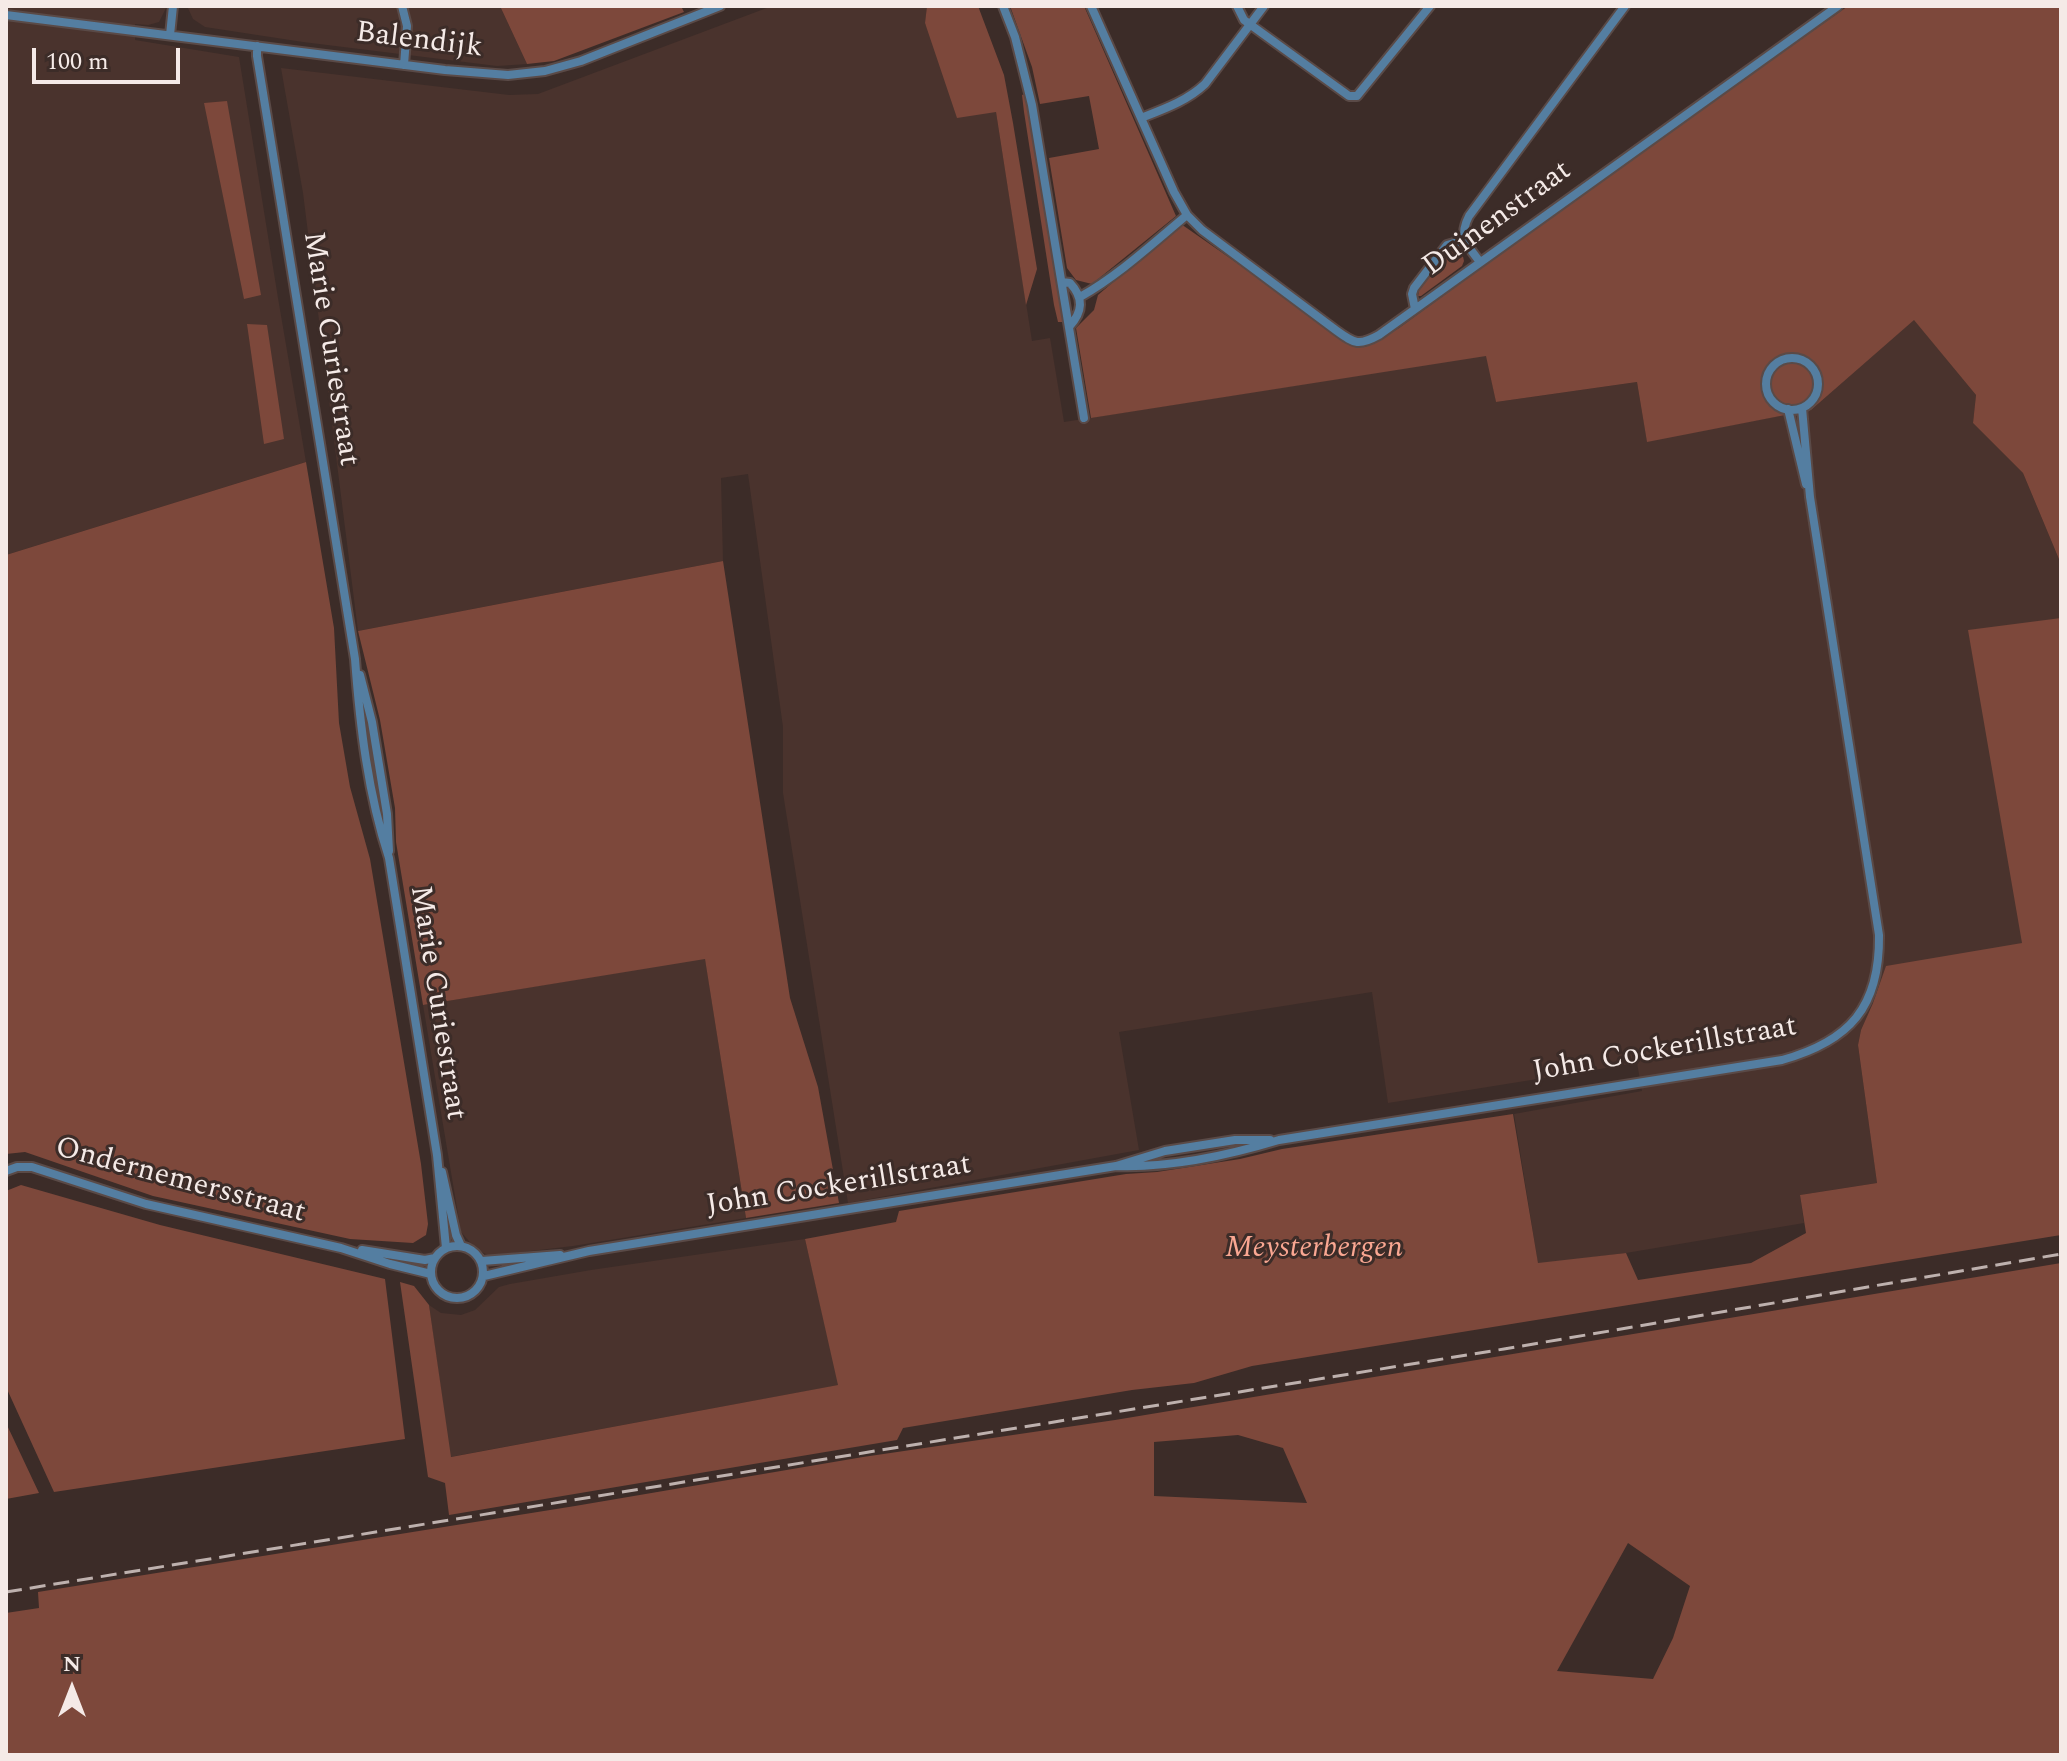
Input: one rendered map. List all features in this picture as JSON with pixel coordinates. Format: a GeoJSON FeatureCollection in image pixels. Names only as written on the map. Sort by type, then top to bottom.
{"type":"FeatureCollection","features":[{"type":"Feature","properties":{"kind":"street"},"geometry":{"type":"LineString","coordinates":[[170,35],[173,6]]}},
{"type":"Feature","properties":{"kind":"street"},"geometry":{"type":"LineString","coordinates":[[402,6],[407,26],[404,65]]}},
{"type":"Feature","properties":{"kind":"street","name":"Balendijk"},"geometry":{"type":"LineString","coordinates":[[6,15],[490,75],[529,74],[581,61],[720,6]]}},
{"type":"Feature","properties":{"kind":"street"},"geometry":{"type":"LineString","coordinates":[[1003,6],[1032,105],[1084,418]]}},
{"type":"Feature","properties":{"kind":"street","name":"Duinenstraat"},"geometry":{"type":"LineString","coordinates":[[1091,6],[1187,215],[1202,230],[1354,342],[1366,342],[1415,309],[1838,6]]}},
{"type":"Feature","properties":{"kind":"street"},"geometry":{"type":"LineString","coordinates":[[1237,6],[1250,25],[1349,96],[1357,96],[1430,6]]}},
{"type":"Feature","properties":{"kind":"street"},"geometry":{"type":"LineString","coordinates":[[1141,118],[1183,100],[1205,84],[1264,6]]}},
{"type":"Feature","properties":{"kind":"street"},"geometry":{"type":"LineString","coordinates":[[1480,262],[1464,240],[1463,230],[1469,216],[1624,6]]}},
{"type":"Feature","properties":{"kind":"street","name":"Marie Curiestraat"},"geometry":{"type":"LineString","coordinates":[[257,46],[355,659],[361,724],[376,816],[389,858],[437,1155]]}},
{"type":"Feature","properties":{"kind":"street"},"geometry":{"type":"LineString","coordinates":[[1080,297],[1106,281],[1187,215]]}},
{"type":"Feature","properties":{"kind":"street"},"geometry":{"type":"LineString","coordinates":[[1415,309],[1414,288],[1447,245],[1464,240]]}},
{"type":"Feature","properties":{"kind":"street"},"geometry":{"type":"LineString","coordinates":[[1062,282],[1070,283],[1080,297],[1081,308],[1069,327]]}},
{"type":"Feature","properties":{"kind":"street","name":"John Cockerillstraat"},"geometry":{"type":"LineString","coordinates":[[482,1261],[569,1255],[1116,1166],[1165,1151],[1235,1140],[1279,1140],[1782,1060],[1823,1046],[1854,1023],[1864,1006],[1877,972],[1879,935],[1810,497],[1802,408],[1816,395],[1817,376],[1807,362],[1791,357],[1775,364],[1766,378],[1768,395],[1780,407],[1788,409],[1810,497]]}},
{"type":"Feature","properties":{"kind":"street"},"geometry":{"type":"LineString","coordinates":[[1788,409],[1802,408]]}},
{"type":"Feature","properties":{"kind":"street"},"geometry":{"type":"LineString","coordinates":[[437,1155],[461,1246]]}},
{"type":"Feature","properties":{"kind":"street"},"geometry":{"type":"LineString","coordinates":[[437,1155],[446,1248]]}},
{"type":"Feature","properties":{"kind":"street","name":"Ondernemersstraat"},"geometry":{"type":"LineString","coordinates":[[6,1171],[32,1167],[164,1209],[341,1248],[425,1260],[435,1258]]}},
{"type":"Feature","properties":{"kind":"street"},"geometry":{"type":"LineString","coordinates":[[461,1246],[477,1254],[482,1261],[484,1276],[476,1291],[461,1299],[437,1290],[431,1274],[435,1258],[446,1248],[461,1246]]}},
{"type":"Feature","properties":{"kind":"street","name":"Ondernemersstraat"},"geometry":{"type":"LineString","coordinates":[[341,1248],[431,1274]]}},
{"type":"Feature","properties":{"kind":"street","name":"John Cockerillstraat"},"geometry":{"type":"LineString","coordinates":[[484,1276],[569,1255]]}},
{"type":"Feature","properties":{"kind":"shaded area"},"geometry":{"type":"Polygon","coordinates":[[[6,6],[167,6],[159,22],[135,24],[135,40],[239,57],[306,462],[6,555],[6,6]]]}},
{"type":"Feature","properties":{"kind":"shaded area"},"geometry":{"type":"Polygon","coordinates":[[[187,6],[500,6],[527,64],[497,66],[205,27],[193,19],[187,6]]]}},
{"type":"Feature","properties":{"kind":"shaded area"},"geometry":{"type":"Polygon","coordinates":[[[772,6],[927,6],[925,24],[996,112],[1032,341],[1050,338],[1064,422],[1487,355],[1496,402],[1637,382],[1647,441],[1811,410],[1914,319],[1976,395],[1973,423],[2023,473],[2061,564],[2061,619],[2022,943],[1873,1003],[1858,1045],[1877,1183],[1800,1195],[1804,1223],[1626,1253],[1538,1264],[1514,1114],[1642,1091],[1637,1063],[1388,1103],[1372,992],[1119,1032],[1139,1150],[848,1203],[783,793],[783,727],[748,474],[721,478],[723,561],[358,631],[303,193],[281,68],[509,95],[538,94],[772,6]]]}},
{"type":"Feature","properties":{"kind":"shaded area"},"geometry":{"type":"Polygon","coordinates":[[[705,958],[746,1218],[489,1256],[475,1248],[461,1232],[423,1005],[705,958]]]}},
{"type":"Feature","properties":{"kind":"shaded area"},"geometry":{"type":"Polygon","coordinates":[[[805,1239],[839,1385],[450,1457],[429,1305],[441,1313],[461,1315],[475,1310],[499,1287],[510,1284],[805,1239]]]}},
{"type":"Feature","properties":{"kind":"green space"},"geometry":{"type":"Polygon","coordinates":[[[500,6],[681,6],[684,12],[554,61],[527,64],[500,6]]]}},
{"type":"Feature","properties":{"kind":"green space"},"geometry":{"type":"Polygon","coordinates":[[[927,6],[978,6],[1004,75],[1037,269],[1026,305],[996,112],[957,118],[925,23],[927,6]]]}},
{"type":"Feature","properties":{"kind":"green space"},"geometry":{"type":"Polygon","coordinates":[[[1010,6],[1084,6],[1176,216],[1092,284],[1076,280],[1067,268],[1049,158],[1099,149],[1089,96],[1040,104],[1032,67],[1010,6]]]}},
{"type":"Feature","properties":{"kind":"green space"},"geometry":{"type":"Polygon","coordinates":[[[1848,6],[2061,6],[2061,564],[2023,473],[1973,423],[1976,395],[1914,320],[1811,410],[1647,442],[1637,382],[1496,402],[1486,356],[1091,418],[1076,328],[1094,310],[1098,295],[1181,224],[1351,346],[1365,347],[1399,328],[1604,178],[1848,6]]]}},
{"type":"Feature","properties":{"kind":"green space"},"geometry":{"type":"Polygon","coordinates":[[[1025,94],[1064,322],[1058,322],[1054,305],[1024,112],[1022,95],[1025,94]]]}},
{"type":"Feature","properties":{"kind":"green space"},"geometry":{"type":"Polygon","coordinates":[[[227,101],[261,295],[244,299],[204,103],[227,101]]]}},
{"type":"Feature","properties":{"kind":"green space"},"geometry":{"type":"Polygon","coordinates":[[[1455,249],[1462,252],[1462,266],[1418,296],[1419,290],[1455,249]]]}},
{"type":"Feature","properties":{"kind":"green space"},"geometry":{"type":"Polygon","coordinates":[[[247,324],[267,325],[284,439],[264,444],[247,324]]]}},
{"type":"Feature","properties":{"kind":"green space"},"geometry":{"type":"Polygon","coordinates":[[[306,462],[334,628],[339,723],[350,787],[370,859],[421,1164],[428,1224],[426,1235],[413,1243],[350,1239],[153,1196],[25,1152],[6,1154],[6,555],[306,462]]]}},
{"type":"Feature","properties":{"kind":"green space"},"geometry":{"type":"Polygon","coordinates":[[[723,561],[790,998],[818,1087],[839,1203],[746,1218],[705,959],[423,1005],[380,720],[358,631],[723,561]]]}},
{"type":"Feature","properties":{"kind":"green space","name":"Meysterbergen"},"geometry":{"type":"Polygon","coordinates":[[[2061,618],[2061,1235],[1252,1366],[1194,1383],[1132,1390],[903,1428],[897,1440],[449,1515],[445,1483],[428,1477],[400,1282],[414,1286],[429,1305],[451,1457],[838,1385],[805,1239],[896,1222],[899,1211],[1513,1114],[1538,1263],[1626,1253],[1638,1280],[1751,1263],[1806,1233],[1800,1195],[1877,1183],[1858,1045],[1886,966],[2022,943],[1968,630],[2061,618]]]}},
{"type":"Feature","properties":{"kind":"green space"},"geometry":{"type":"Polygon","coordinates":[[[21,1185],[160,1225],[385,1279],[405,1439],[54,1492],[6,1387],[6,1191],[21,1185]]]}},
{"type":"Feature","properties":{"kind":"green space"},"geometry":{"type":"Polygon","coordinates":[[[2061,1263],[2061,1755],[6,1755],[6,1613],[39,1608],[38,1592],[863,1457],[1115,1420],[2061,1263]],[[1238,1435],[1154,1442],[1154,1496],[1307,1503],[1283,1448],[1238,1435]],[[1628,1543],[1557,1671],[1653,1679],[1673,1638],[1690,1586],[1628,1543]]]}},
{"type":"Feature","properties":{"kind":"green space"},"geometry":{"type":"Polygon","coordinates":[[[6,1423],[39,1493],[6,1499],[6,1423]]]}},
{"type":"Feature","properties":{"kind":"railway"},"geometry":{"type":"LineString","coordinates":[[6,1592],[1504,1349],[2061,1254]]}}]}
